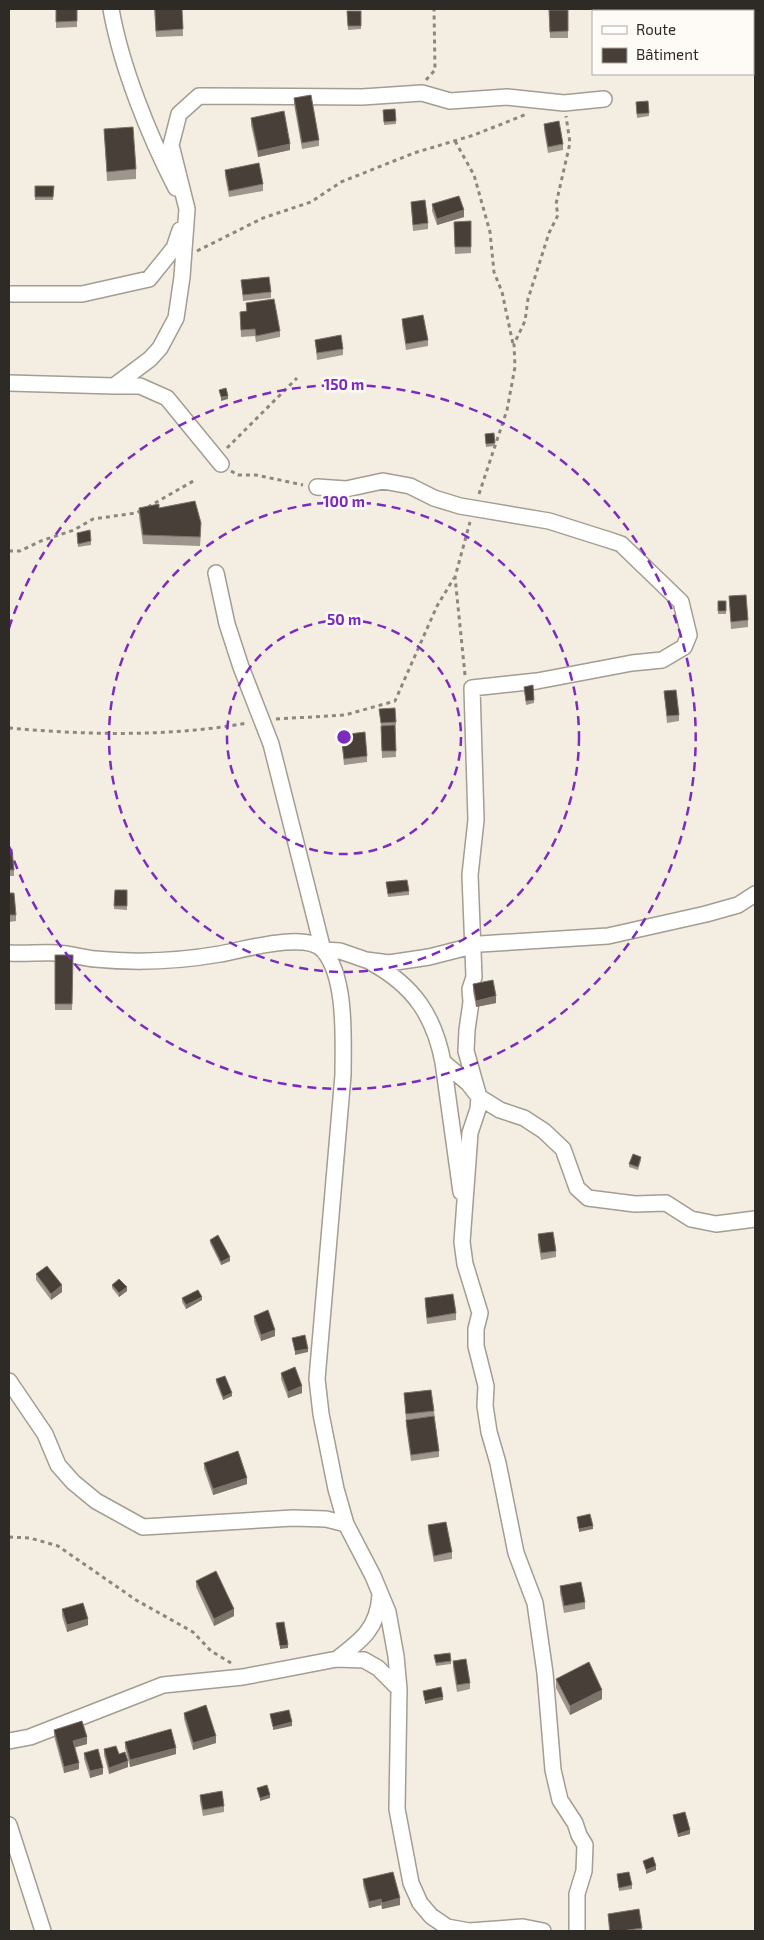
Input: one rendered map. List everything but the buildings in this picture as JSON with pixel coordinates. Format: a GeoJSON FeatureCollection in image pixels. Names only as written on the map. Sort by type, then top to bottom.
{"type":"FeatureCollection","features":[{"type":"Feature","properties":{"kind":"street"},"geometry":{"type":"LineString","coordinates":[[9,294],[82,294],[149,279],[174,248],[187,209],[156,150],[116,34],[111,9]]}},
{"type":"Feature","properties":{"kind":"street"},"geometry":{"type":"LineString","coordinates":[[114,386],[150,360],[176,318],[187,209],[171,144],[178,114],[199,96],[362,97],[422,93],[450,101],[507,97],[557,102],[604,99]]}},
{"type":"Feature","properties":{"kind":"street"},"geometry":{"type":"LineString","coordinates":[[9,383],[140,386],[167,398],[221,464]]}},
{"type":"Feature","properties":{"kind":"street"},"geometry":{"type":"LineString","coordinates":[[318,487],[346,489],[383,482],[410,486],[434,498],[474,508],[549,521],[621,544],[681,602],[689,635],[684,647],[662,660],[632,663],[537,681],[472,688],[476,820],[470,875],[474,977],[470,989],[472,1002],[466,1030],[466,1051],[479,1098],[478,1109],[470,1133],[462,1242],[465,1264],[480,1313],[476,1329],[476,1346],[486,1386],[485,1406],[489,1432],[498,1463],[516,1553],[535,1603],[545,1673],[553,1770],[560,1800],[575,1823],[585,1845],[584,1871],[577,1894],[577,1931]]}},
{"type":"Feature","properties":{"kind":"street"},"geometry":{"type":"LineString","coordinates":[[216,572],[227,624],[241,667],[271,744],[323,950],[338,980],[343,1028],[343,1075],[317,1380],[321,1414],[336,1489],[346,1524],[388,1612],[396,1656],[399,1689],[396,1809],[411,1883],[420,1903],[431,1916],[447,1927],[469,1931],[523,1927],[544,1931]]}},
{"type":"Feature","properties":{"kind":"street"},"geometry":{"type":"LineString","coordinates":[[366,960],[389,963],[429,957],[473,946],[608,936],[738,905],[755,894]]}},
{"type":"Feature","properties":{"kind":"street"},"geometry":{"type":"LineString","coordinates":[[9,953],[58,953],[95,959],[169,960],[210,956],[296,941],[314,945],[323,950],[340,950],[366,960],[392,974],[428,1013],[438,1038],[463,1208]]}},
{"type":"Feature","properties":{"kind":"street"},"geometry":{"type":"LineString","coordinates":[[443,1062],[468,1083],[479,1098],[500,1110],[524,1118],[544,1131],[563,1149],[577,1188],[588,1198],[635,1204],[666,1203],[691,1219],[716,1224],[755,1218]]}},
{"type":"Feature","properties":{"kind":"street"},"geometry":{"type":"LineString","coordinates":[[9,1381],[44,1434],[58,1465],[73,1482],[102,1505],[143,1527],[293,1518],[326,1519],[346,1524]]}},
{"type":"Feature","properties":{"kind":"street"},"geometry":{"type":"LineString","coordinates":[[337,1659],[351,1649],[379,1615],[380,1594]]}},
{"type":"Feature","properties":{"kind":"street"},"geometry":{"type":"LineString","coordinates":[[9,1741],[38,1734],[163,1686],[244,1677],[337,1659],[364,1660],[378,1668],[399,1689]]}},
{"type":"Feature","properties":{"kind":"street"},"geometry":{"type":"LineString","coordinates":[[9,1825],[43,1931]]}},
{"type":"Feature","properties":{"kind":"path"},"geometry":{"type":"LineString","coordinates":[[416,94],[435,70],[434,9]]}},
{"type":"Feature","properties":{"kind":"path"},"geometry":{"type":"LineString","coordinates":[[183,261],[214,241],[262,218],[311,202],[341,182],[414,153],[455,141],[557,102],[570,143],[556,204],[558,215],[549,233],[528,299],[525,321],[514,344]]}},
{"type":"Feature","properties":{"kind":"path"},"geometry":{"type":"LineString","coordinates":[[455,141],[474,175],[490,232],[494,272],[502,292],[514,344],[515,367],[504,425],[474,508],[455,577],[466,680],[472,688]]}},
{"type":"Feature","properties":{"kind":"path"},"geometry":{"type":"LineString","coordinates":[[297,378],[222,452],[221,464],[238,475],[256,474],[318,487]]}},
{"type":"Feature","properties":{"kind":"path"},"geometry":{"type":"LineString","coordinates":[[9,551],[20,551],[41,541],[74,530],[93,519],[136,513],[195,480]]}},
{"type":"Feature","properties":{"kind":"path"},"geometry":{"type":"LineString","coordinates":[[9,1537],[30,1538],[58,1546],[136,1600],[193,1632],[211,1651],[241,1670],[244,1677]]}}]}
